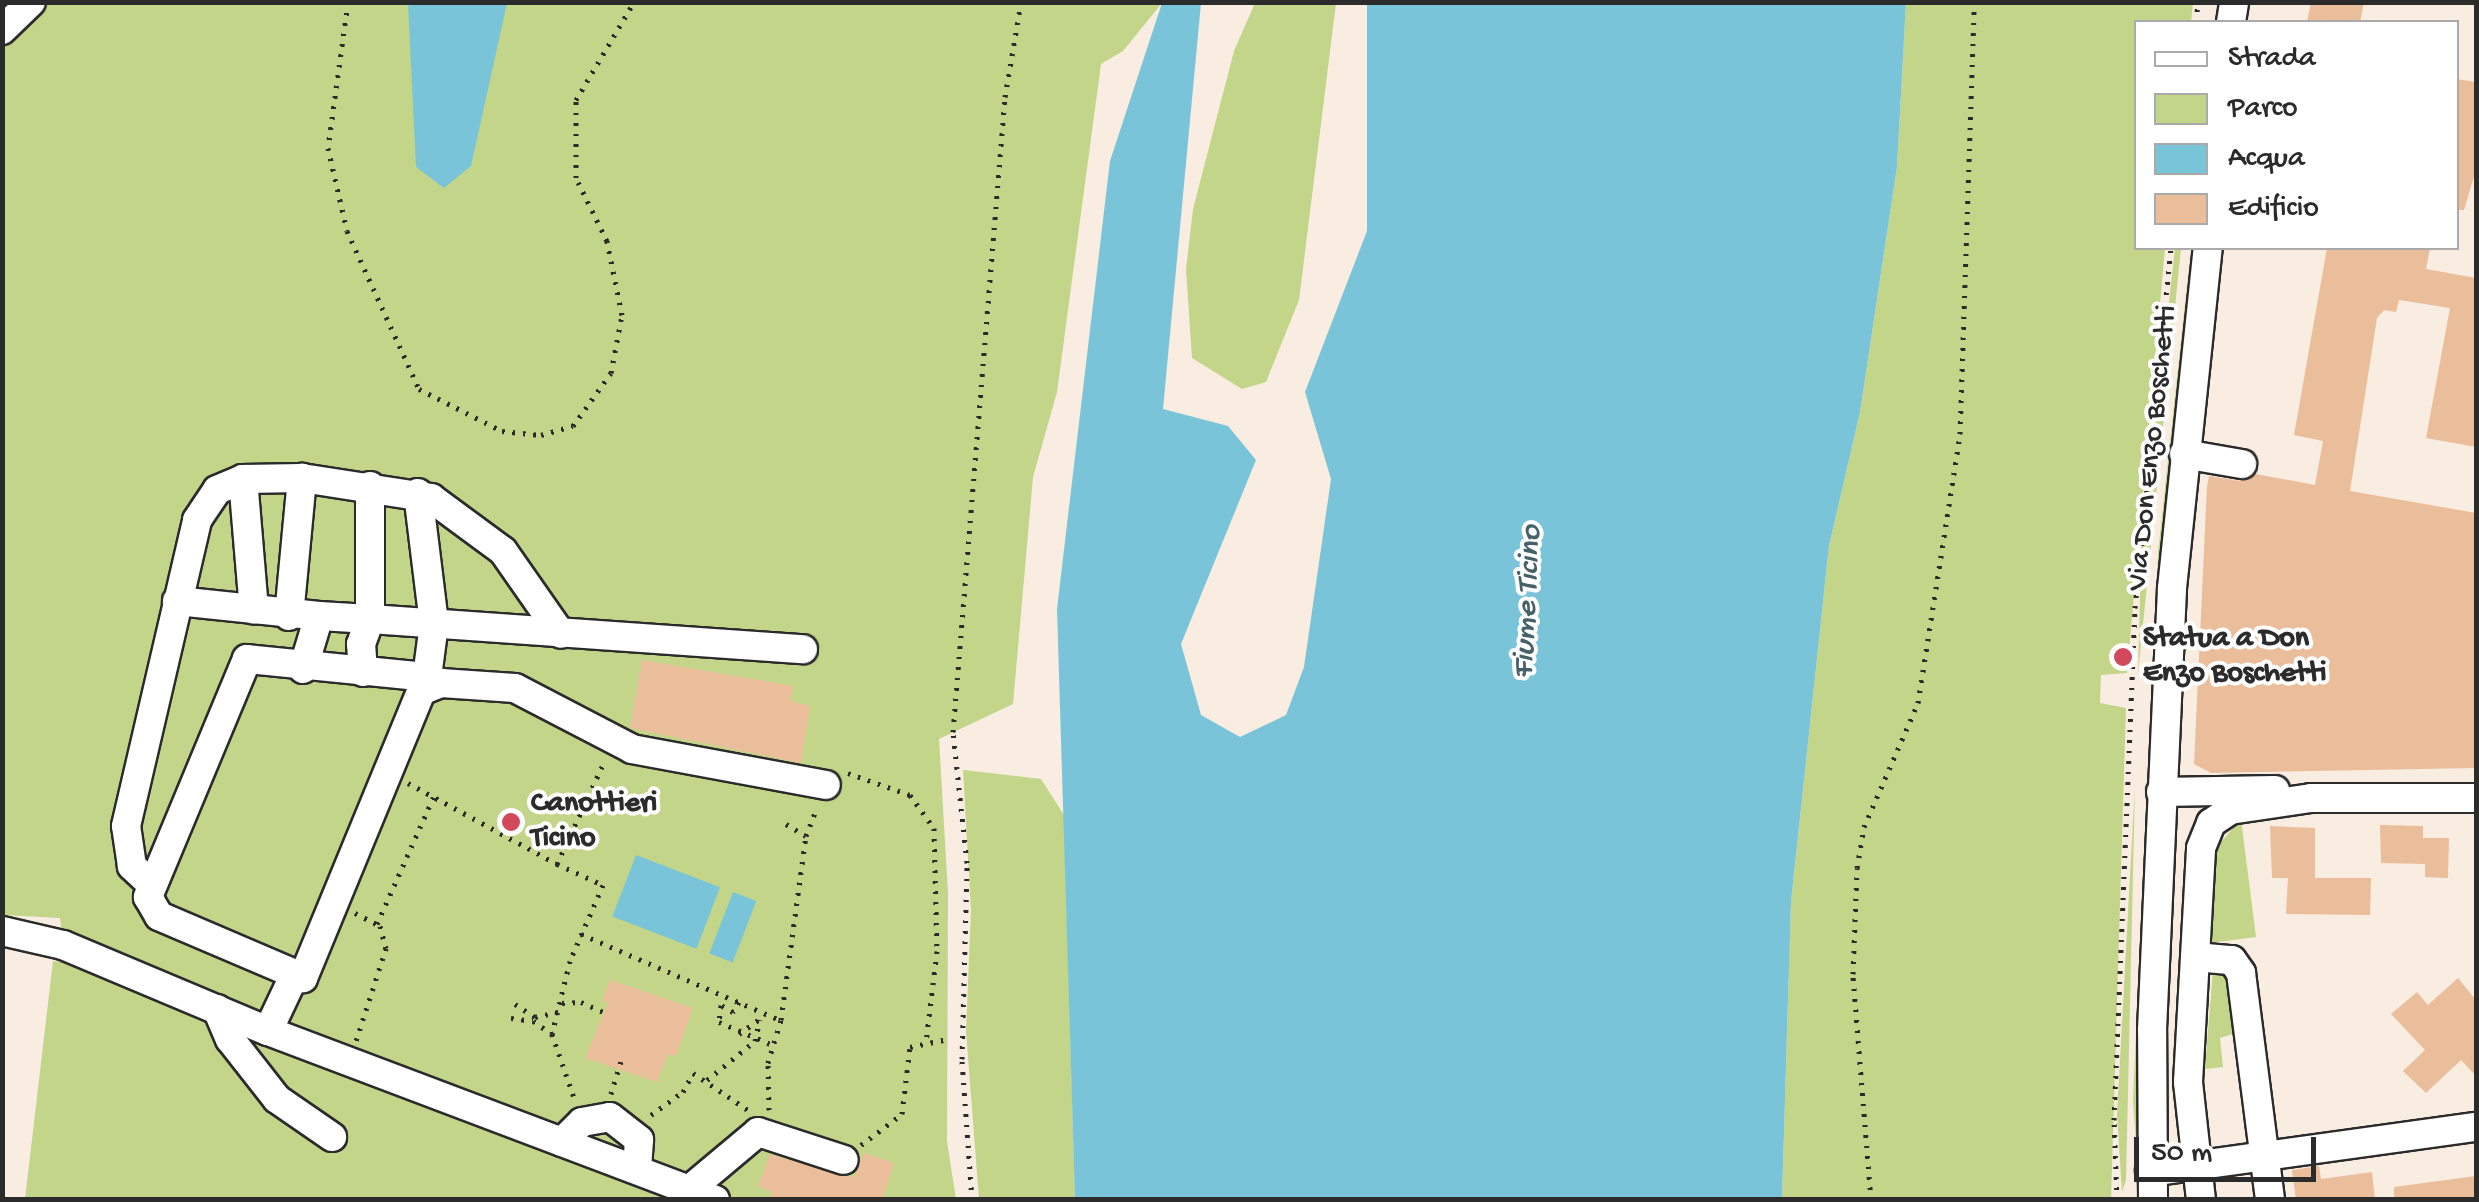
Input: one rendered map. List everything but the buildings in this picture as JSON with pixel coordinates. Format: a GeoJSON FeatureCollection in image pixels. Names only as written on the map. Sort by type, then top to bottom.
{"type":"FeatureCollection","features":[{"type":"Feature","properties":{"kind":"street"},"geometry":{"type":"LineString","coordinates":[[2,30],[31,2]]}},
{"type":"Feature","properties":{"kind":"street","name":"Via Don Enzo Boschetti"},"geometry":{"type":"LineString","coordinates":[[2152,1186],[2155,782],[2184,454],[2208,250]]}},
{"type":"Feature","properties":{"kind":"street"},"geometry":{"type":"LineString","coordinates":[[2184,454],[2242,464]]}},
{"type":"Feature","properties":{"kind":"street"},"geometry":{"type":"LineString","coordinates":[[289,616],[302,478]]}},
{"type":"Feature","properties":{"kind":"street"},"geometry":{"type":"LineString","coordinates":[[150,884],[132,866],[126,826],[178,601],[205,502],[217,490],[244,479],[302,478],[418,493],[502,551],[561,634]]}},
{"type":"Feature","properties":{"kind":"street"},"geometry":{"type":"LineString","coordinates":[[244,479],[254,610]]}},
{"type":"Feature","properties":{"kind":"street"},"geometry":{"type":"LineString","coordinates":[[363,672],[361,644],[370,619],[370,486]]}},
{"type":"Feature","properties":{"kind":"street"},"geometry":{"type":"LineString","coordinates":[[268,1031],[334,903],[424,684],[434,624],[418,493]]}},
{"type":"Feature","properties":{"kind":"street"},"geometry":{"type":"LineString","coordinates":[[178,601],[289,616],[803,649]]}},
{"type":"Feature","properties":{"kind":"street"},"geometry":{"type":"LineString","coordinates":[[304,668],[319,616]]}},
{"type":"Feature","properties":{"kind":"street"},"geometry":{"type":"LineString","coordinates":[[299,976],[158,916],[148,897],[150,884],[248,659],[363,672],[424,684],[515,688],[613,743],[826,784]]}},
{"type":"Feature","properties":{"kind":"street"},"geometry":{"type":"LineString","coordinates":[[2155,782],[2274,790],[2311,798]]}},
{"type":"Feature","properties":{"kind":"street"},"geometry":{"type":"LineString","coordinates":[[2202,1200],[2188,1082],[2201,848],[2212,823],[2230,810],[2311,798],[2476,798]]}},
{"type":"Feature","properties":{"kind":"street"},"geometry":{"type":"LineString","coordinates":[[2,932],[63,944],[268,1031],[702,1195],[748,1135],[772,1132],[844,1160]]}},
{"type":"Feature","properties":{"kind":"street"},"geometry":{"type":"LineString","coordinates":[[2196,957],[2232,960],[2241,973],[2270,1200]]}},
{"type":"Feature","properties":{"kind":"street"},"geometry":{"type":"LineString","coordinates":[[217,1009],[230,1039],[277,1099],[332,1137]]}},
{"type":"Feature","properties":{"kind":"street"},"geometry":{"type":"LineString","coordinates":[[562,1142],[608,1122],[639,1140],[638,1170]]}},
{"type":"Feature","properties":{"kind":"street"},"geometry":{"type":"LineString","coordinates":[[2152,1186],[2196,1166],[2476,1126]]}},
{"type":"Feature","properties":{"kind":"path"},"geometry":{"type":"LineString","coordinates":[[348,2],[328,148],[346,231],[419,390],[502,431],[541,435],[572,426],[611,373],[622,315],[607,241],[576,178],[576,100],[634,2]]}},
{"type":"Feature","properties":{"kind":"path"},"geometry":{"type":"LineString","coordinates":[[972,1200],[962,1059],[966,864],[953,732],[1004,97],[1021,2]]}},
{"type":"Feature","properties":{"kind":"path"},"geometry":{"type":"LineString","coordinates":[[1871,1200],[1853,974],[1857,868],[1864,828],[1918,703],[1958,453],[1974,2]]}},
{"type":"Feature","properties":{"kind":"path"},"geometry":{"type":"LineString","coordinates":[[2116,1200],[2114,1120],[2138,560],[2171,250]]}},
{"type":"Feature","properties":{"kind":"path"},"geometry":{"type":"LineString","coordinates":[[2132,688],[2146,689]]}},
{"type":"Feature","properties":{"kind":"path"},"geometry":{"type":"LineString","coordinates":[[556,864],[613,743]]}},
{"type":"Feature","properties":{"kind":"path"},"geometry":{"type":"LineString","coordinates":[[772,1132],[766,1077],[781,1020],[806,836],[834,770],[874,778],[910,795],[934,828],[937,951],[926,1042]]}},
{"type":"Feature","properties":{"kind":"path"},"geometry":{"type":"LineString","coordinates":[[387,775],[435,794],[556,864],[603,885],[581,934],[552,1034]]}},
{"type":"Feature","properties":{"kind":"path"},"geometry":{"type":"LineString","coordinates":[[2128,779],[2155,782]]}},
{"type":"Feature","properties":{"kind":"path"},"geometry":{"type":"LineString","coordinates":[[348,1061],[384,963],[377,924],[435,794]]}},
{"type":"Feature","properties":{"kind":"path"},"geometry":{"type":"LineString","coordinates":[[786,824],[806,836]]}},
{"type":"Feature","properties":{"kind":"path"},"geometry":{"type":"LineString","coordinates":[[334,903],[377,924]]}},
{"type":"Feature","properties":{"kind":"path"},"geometry":{"type":"LineString","coordinates":[[581,934],[781,1020]]}},
{"type":"Feature","properties":{"kind":"path"},"geometry":{"type":"LineString","coordinates":[[562,1004],[581,1002],[608,1014]]}},
{"type":"Feature","properties":{"kind":"path"},"geometry":{"type":"LineString","coordinates":[[739,1002],[733,1012],[721,1006],[718,1015],[722,1026],[775,1046]]}},
{"type":"Feature","properties":{"kind":"path"},"geometry":{"type":"LineString","coordinates":[[516,1004],[535,1017],[559,1012]]}},
{"type":"Feature","properties":{"kind":"path"},"geometry":{"type":"LineString","coordinates":[[707,1080],[755,1041],[763,1013]]}},
{"type":"Feature","properties":{"kind":"path"},"geometry":{"type":"LineString","coordinates":[[511,1018],[552,1034],[608,1122]]}},
{"type":"Feature","properties":{"kind":"path"},"geometry":{"type":"LineString","coordinates":[[740,1034],[760,1020]]}},
{"type":"Feature","properties":{"kind":"path"},"geometry":{"type":"LineString","coordinates":[[844,1160],[898,1122],[910,1047],[944,1040]]}},
{"type":"Feature","properties":{"kind":"path"},"geometry":{"type":"LineString","coordinates":[[608,1122],[621,1062]]}},
{"type":"Feature","properties":{"kind":"path"},"geometry":{"type":"LineString","coordinates":[[608,1122],[683,1092],[693,1073],[772,1132]]}},
{"type":"Feature","properties":{"kind":"green space"},"geometry":{"type":"Polygon","coordinates":[[[48,2],[1162,3],[1123,51],[1101,64],[1057,392],[1033,477],[1013,704],[939,739],[948,893],[947,1142],[956,1199],[25,1199],[53,961],[60,962],[63,940],[60,918],[3,915],[2,45],[48,2]]]}},
{"type":"Feature","properties":{"kind":"green space"},"geometry":{"type":"Polygon","coordinates":[[[1255,3],[1336,3],[1299,300],[1266,382],[1242,389],[1192,358],[1186,269],[1193,209],[1234,51],[1255,3]]]}},
{"type":"Feature","properties":{"kind":"green space"},"geometry":{"type":"Polygon","coordinates":[[[1906,3],[2193,3],[2191,20],[2134,20],[2134,250],[2165,250],[2127,673],[2101,675],[2100,703],[2126,708],[2111,1199],[1782,1200],[1791,902],[1829,546],[1860,412],[1897,167],[1906,3]]]}},
{"type":"Feature","properties":{"kind":"green space"},"geometry":{"type":"Polygon","coordinates":[[[2175,250],[2181,250],[2138,674],[2141,555],[2175,250]]]}},
{"type":"Feature","properties":{"kind":"green space"},"geometry":{"type":"Polygon","coordinates":[[[2191,250],[2191,250],[2154,665],[2158,553],[2191,250]]]}},
{"type":"Feature","properties":{"kind":"green space"},"geometry":{"type":"Polygon","coordinates":[[[963,770],[1041,779],[1064,815],[1075,1199],[979,1199],[966,1031],[971,910],[963,770]]]}},
{"type":"Feature","properties":{"kind":"green space"},"geometry":{"type":"Polygon","coordinates":[[[2135,784],[2126,1180],[2122,1192],[2117,1115],[2135,784]]]}},
{"type":"Feature","properties":{"kind":"green space"},"geometry":{"type":"Polygon","coordinates":[[[2147,784],[2136,1100],[2139,1188],[2133,1100],[2147,784]]]}},
{"type":"Feature","properties":{"kind":"green space"},"geometry":{"type":"Polygon","coordinates":[[[2241,819],[2256,937],[2210,943],[2214,850],[2241,819]]]}},
{"type":"Feature","properties":{"kind":"green space"},"geometry":{"type":"Polygon","coordinates":[[[2213,970],[2228,970],[2236,1033],[2220,1038],[2223,1067],[2205,1069],[2213,970]]]}},
{"type":"Feature","properties":{"kind":"water"},"geometry":{"type":"Polygon","coordinates":[[[408,3],[507,3],[471,166],[444,188],[416,167],[408,3]]]}},
{"type":"Feature","properties":{"kind":"water","name":"Fiume Ticino"},"geometry":{"type":"Polygon","coordinates":[[[1162,3],[1201,3],[1163,409],[1228,426],[1256,460],[1181,644],[1201,715],[1240,737],[1286,715],[1304,667],[1331,479],[1305,392],[1367,231],[1367,3],[1906,3],[1897,167],[1860,412],[1829,546],[1791,902],[1782,1199],[1075,1199],[1057,609],[1110,161],[1162,3]]]}},
{"type":"Feature","properties":{"kind":"water"},"geometry":{"type":"Polygon","coordinates":[[[636,855],[720,887],[696,949],[612,917],[636,855]]]}},
{"type":"Feature","properties":{"kind":"water"},"geometry":{"type":"Polygon","coordinates":[[[733,892],[756,901],[733,963],[709,954],[733,892]]]}},
{"type":"Feature","properties":{"kind":"place","name":"Statua a Don Enzo Boschetti"},"geometry":{"type":"Point","coordinates":[2123,657]}},
{"type":"Feature","properties":{"kind":"place","name":"Canottieri Ticino"},"geometry":{"type":"Point","coordinates":[511,822]}}]}
